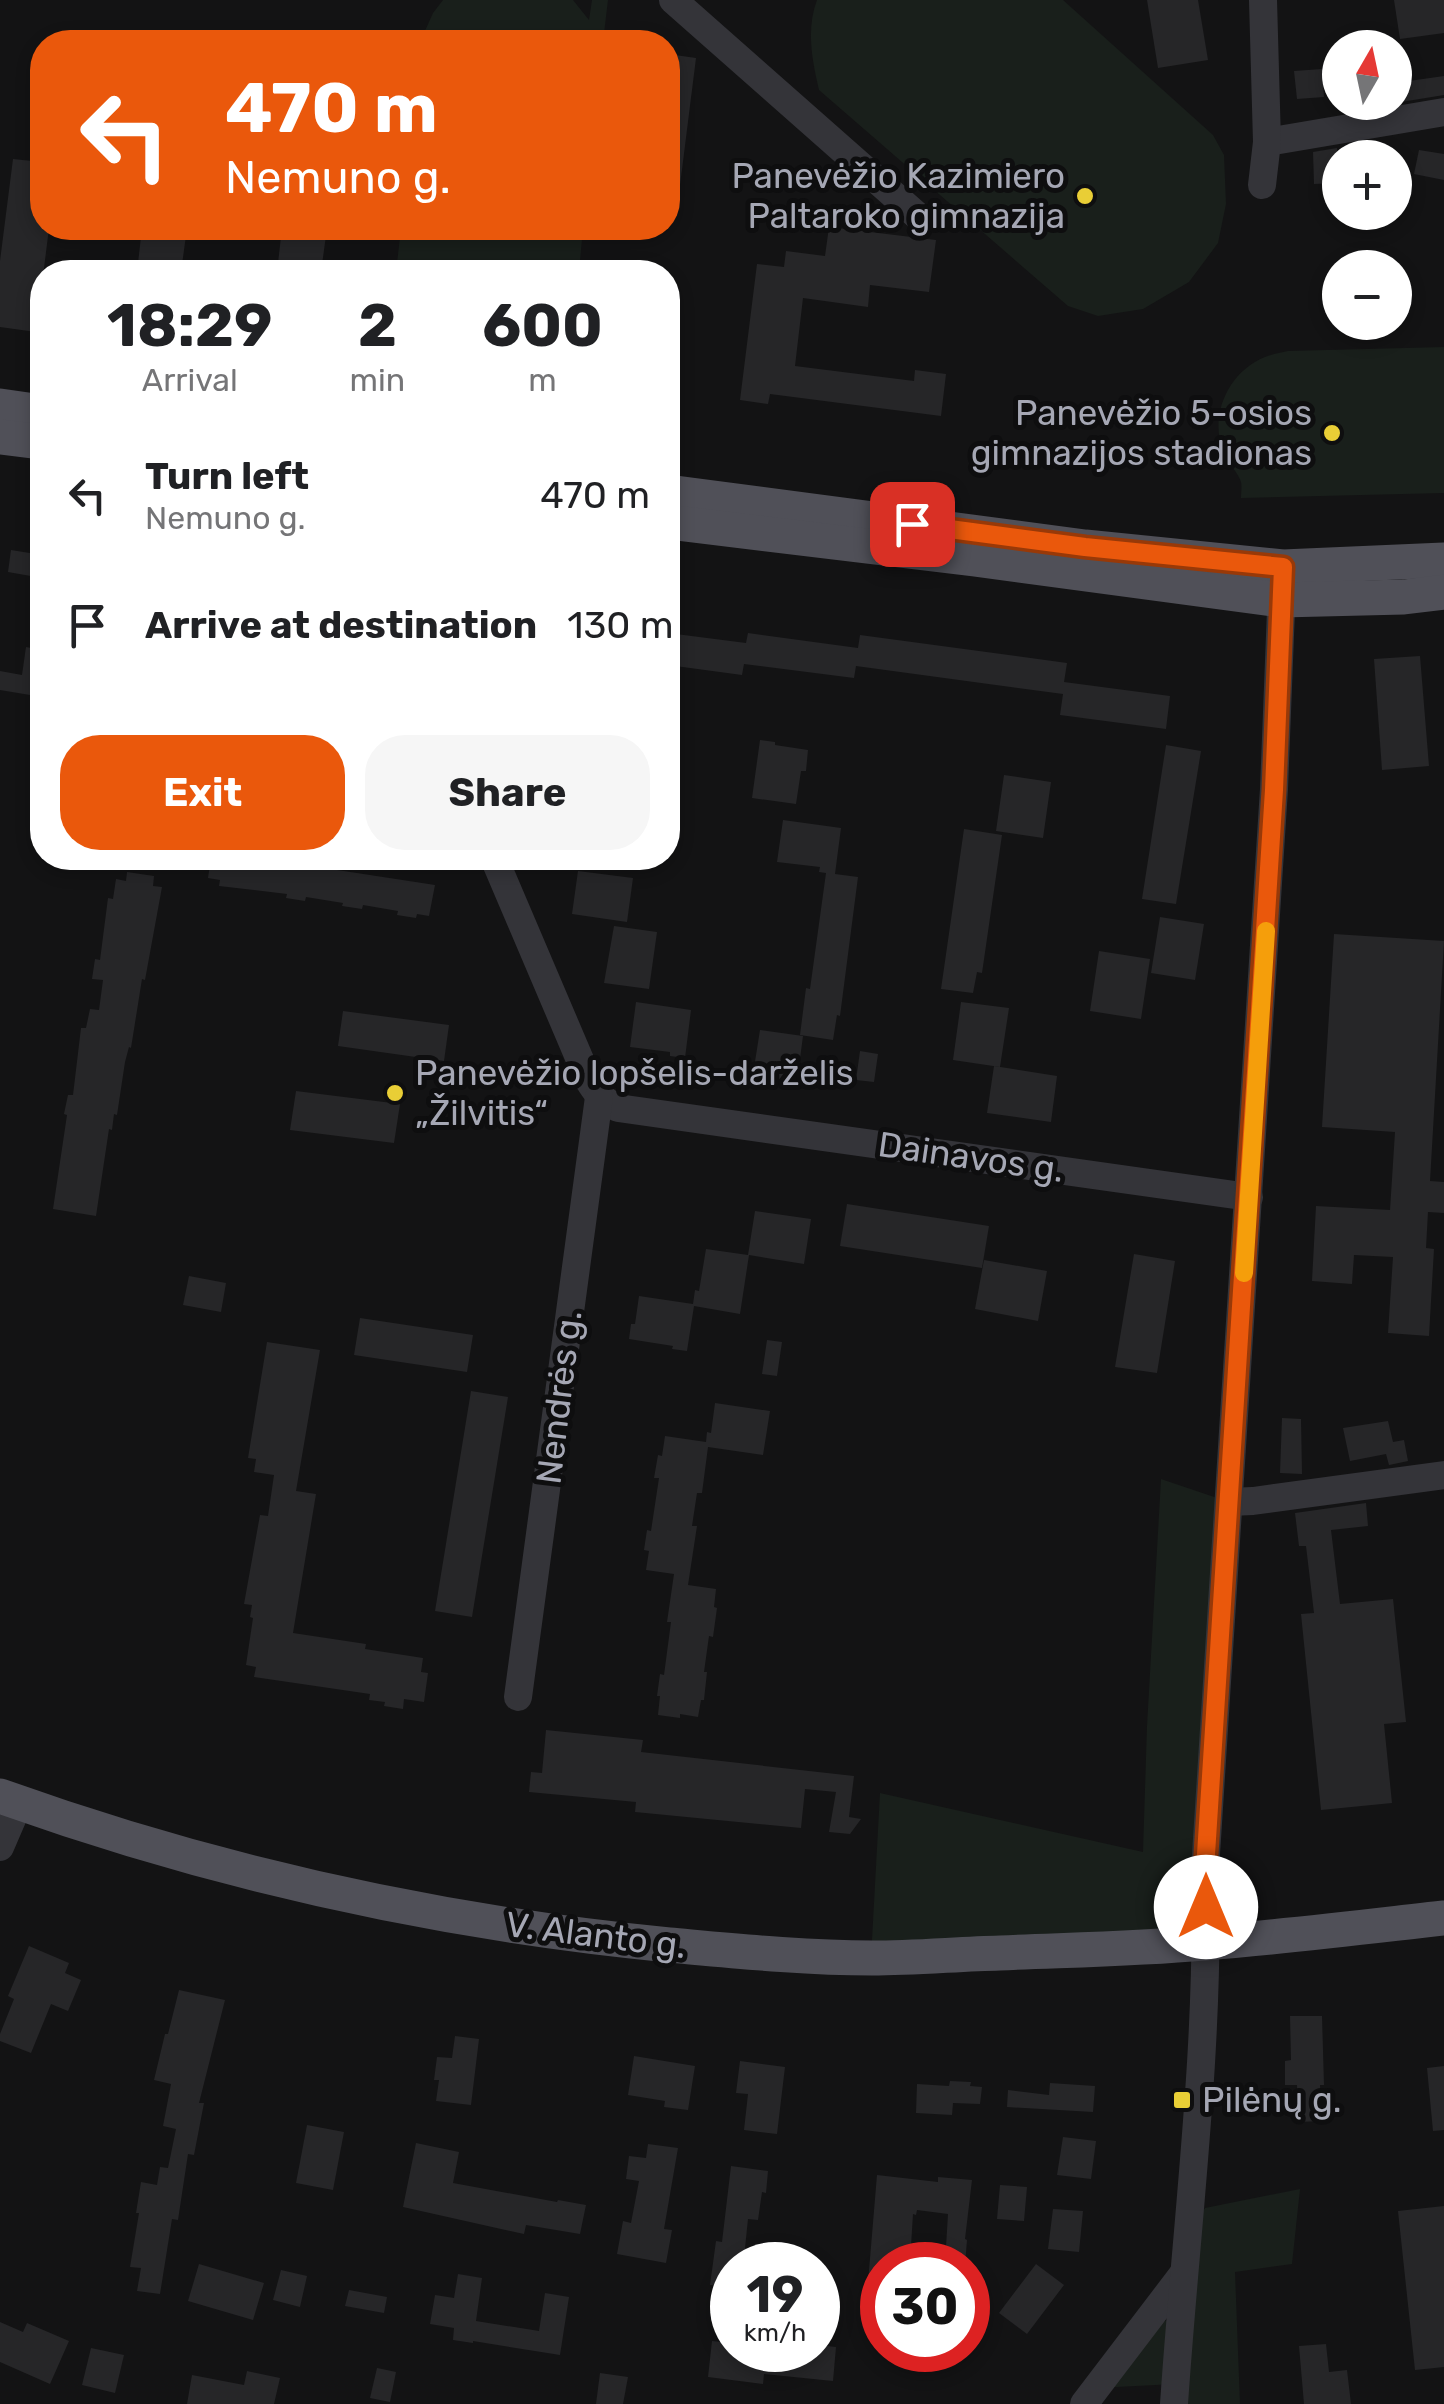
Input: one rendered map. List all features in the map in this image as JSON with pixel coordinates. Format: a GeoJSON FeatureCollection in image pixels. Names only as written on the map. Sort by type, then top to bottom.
{"type":"FeatureCollection","features":[{"type":"Feature","properties":{"kind":"main road"},"geometry":{"type":"LineString","coordinates":[[0,406],[30,410]]}},
{"type":"Feature","properties":{"kind":"main road"},"geometry":{"type":"LineString","coordinates":[[0,437],[30,441]]}},
{"type":"Feature","properties":{"kind":"main road"},"geometry":{"type":"LineString","coordinates":[[680,494],[1085,547],[1282,583],[1444,560]]}},
{"type":"Feature","properties":{"kind":"main road"},"geometry":{"type":"LineString","coordinates":[[680,523],[1404,597],[1444,592]]}},
{"type":"Feature","properties":{"kind":"main road","name":"V. Alanto g."},"geometry":{"type":"LineString","coordinates":[[9,1800],[224,1865],[355,1897],[565,1934],[733,1951],[871,1958],[1207,1943],[1444,1918]]}},
{"type":"Feature","properties":{"kind":"street"},"geometry":{"type":"LineString","coordinates":[[673,0],[921,219]]}},
{"type":"Feature","properties":{"kind":"street"},"geometry":{"type":"LineString","coordinates":[[1262,185],[1266,142],[1263,0]]}},
{"type":"Feature","properties":{"kind":"street"},"geometry":{"type":"LineString","coordinates":[[1266,142],[1444,112]]}},
{"type":"Feature","properties":{"kind":"street"},"geometry":{"type":"LineString","coordinates":[[1174,2404],[1201,2062],[1207,1943],[1205,1870],[1274,790],[1282,583]]}},
{"type":"Feature","properties":{"kind":"street"},"geometry":{"type":"LineString","coordinates":[[499,870],[588,1081],[599,1097]]}},
{"type":"Feature","properties":{"kind":"street","name":"Dainavos g."},"geometry":{"type":"LineString","coordinates":[[599,1097],[618,1108],[1249,1196]]}},
{"type":"Feature","properties":{"kind":"street","name":"Nendrės g."},"geometry":{"type":"LineString","coordinates":[[518,1696],[599,1097]]}},
{"type":"Feature","properties":{"kind":"street"},"geometry":{"type":"LineString","coordinates":[[1229,1502],[1444,1475]]}},
{"type":"Feature","properties":{"kind":"street"},"geometry":{"type":"LineString","coordinates":[[0,1847],[9,1800]]}},
{"type":"Feature","properties":{"kind":"street"},"geometry":{"type":"LineString","coordinates":[[1090,2396],[1184,2273]]}},
{"type":"Feature","properties":{"kind":"shaded area"},"geometry":{"type":"Polygon","coordinates":[[[443,0],[573,0],[589,20],[592,0],[608,0],[604,30],[425,30],[443,0]]]}},
{"type":"Feature","properties":{"kind":"shaded area","name":"Panevėžio Kazimiero Paltaroko gimnazija"},"geometry":{"type":"Polygon","coordinates":[[[817,0],[1063,0],[1213,135],[1224,155],[1226,204],[1218,243],[1189,282],[1143,309],[1098,316],[1068,306],[819,90],[811,33],[817,0]]]}},
{"type":"Feature","properties":{"kind":"shaded area"},"geometry":{"type":"Polygon","coordinates":[[[400,240],[582,240],[580,260],[397,260],[400,240]]]}},
{"type":"Feature","properties":{"kind":"shaded area","name":"Panevėžio 5-osios gimnazijos stadionas"},"geometry":{"type":"Polygon","coordinates":[[[1444,347],[1444,493],[1241,498],[1240,479],[1222,448],[1219,421],[1233,382],[1253,363],[1288,351],[1444,347]]]}},
{"type":"Feature","properties":{"kind":"shaded area"},"geometry":{"type":"Polygon","coordinates":[[[1161,1479],[1229,1502],[1207,1943],[871,1958],[880,1793],[1143,1852],[1161,1479]]]}},
{"type":"Feature","properties":{"kind":"shaded area"},"geometry":{"type":"Polygon","coordinates":[[[1300,2189],[1292,2264],[1235,2272],[1240,2404],[1174,2404],[1175,2384],[1097,2388],[1150,2327],[1188,2312],[1199,2217],[1205,2208],[1300,2189]]]}},
{"type":"Feature","properties":{"kind":"building"},"geometry":{"type":"Polygon","coordinates":[[[1147,0],[1198,0],[1208,60],[1158,68],[1147,0]]]}},
{"type":"Feature","properties":{"kind":"building"},"geometry":{"type":"Polygon","coordinates":[[[1394,0],[1444,0],[1444,33],[1412,37],[1412,30],[1399,30],[1394,0]]]}},
{"type":"Feature","properties":{"kind":"building"},"geometry":{"type":"Polygon","coordinates":[[[680,56],[696,58],[680,185],[680,56]]]}},
{"type":"Feature","properties":{"kind":"building"},"geometry":{"type":"Polygon","coordinates":[[[1322,69],[1322,97],[1297,99],[1294,71],[1322,69]]]}},
{"type":"Feature","properties":{"kind":"building"},"geometry":{"type":"Polygon","coordinates":[[[1444,76],[1444,95],[1412,100],[1412,81],[1444,76]]]}},
{"type":"Feature","properties":{"kind":"building"},"geometry":{"type":"Polygon","coordinates":[[[1322,150],[1322,184],[1314,184],[1313,152],[1322,150]]]}},
{"type":"Feature","properties":{"kind":"building"},"geometry":{"type":"Polygon","coordinates":[[[1419,150],[1444,154],[1444,180],[1414,174],[1419,150]]]}},
{"type":"Feature","properties":{"kind":"building"},"geometry":{"type":"Polygon","coordinates":[[[13,159],[30,161],[30,240],[48,240],[45,260],[30,260],[30,331],[0,327],[0,261],[13,159]]]}},
{"type":"Feature","properties":{"kind":"building"},"geometry":{"type":"Polygon","coordinates":[[[829,227],[936,240],[929,292],[870,285],[868,307],[803,298],[795,366],[914,381],[915,370],[946,374],[941,416],[770,394],[768,404],[740,400],[757,264],[784,267],[786,251],[825,256],[829,227]]]}},
{"type":"Feature","properties":{"kind":"building"},"geometry":{"type":"Polygon","coordinates":[[[141,240],[185,240],[183,260],[138,260],[141,240]]]}},
{"type":"Feature","properties":{"kind":"building"},"geometry":{"type":"Polygon","coordinates":[[[281,240],[325,240],[323,260],[278,260],[281,240]]]}},
{"type":"Feature","properties":{"kind":"building"},"geometry":{"type":"Polygon","coordinates":[[[11,550],[30,553],[30,576],[8,572],[11,550]]]}},
{"type":"Feature","properties":{"kind":"building"},"geometry":{"type":"Polygon","coordinates":[[[748,633],[858,648],[860,635],[1067,663],[1064,682],[1170,696],[1166,729],[1060,715],[1063,694],[856,666],[854,678],[744,664],[742,675],[680,667],[680,635],[746,643],[748,633]]]}},
{"type":"Feature","properties":{"kind":"building"},"geometry":{"type":"Polygon","coordinates":[[[26,647],[30,648],[30,695],[0,690],[0,671],[22,675],[26,647]]]}},
{"type":"Feature","properties":{"kind":"building"},"geometry":{"type":"Polygon","coordinates":[[[1420,656],[1429,766],[1382,770],[1374,659],[1420,656]]]}},
{"type":"Feature","properties":{"kind":"building"},"geometry":{"type":"Polygon","coordinates":[[[760,740],[808,750],[796,804],[752,798],[760,740]]]}},
{"type":"Feature","properties":{"kind":"building"},"geometry":{"type":"Polygon","coordinates":[[[1166,745],[1201,751],[1176,904],[1142,899],[1166,745]]]}},
{"type":"Feature","properties":{"kind":"building"},"geometry":{"type":"Polygon","coordinates":[[[1004,775],[1051,782],[1043,838],[996,831],[1004,775]]]}},
{"type":"Feature","properties":{"kind":"building"},"geometry":{"type":"Polygon","coordinates":[[[783,820],[841,828],[835,874],[858,877],[840,1016],[837,1015],[833,1040],[800,1035],[826,873],[819,872],[820,867],[777,862],[783,820]]]}},
{"type":"Feature","properties":{"kind":"building"},"geometry":{"type":"Polygon","coordinates":[[[964,829],[1002,835],[982,973],[977,972],[973,993],[941,989],[964,829]]]}},
{"type":"Feature","properties":{"kind":"building"},"geometry":{"type":"Polygon","coordinates":[[[209,870],[337,870],[435,885],[429,916],[417,914],[416,918],[363,905],[362,909],[219,886],[220,880],[208,878],[209,870]]]}},
{"type":"Feature","properties":{"kind":"building"},"geometry":{"type":"Polygon","coordinates":[[[578,871],[633,878],[627,922],[572,914],[578,871]]]}},
{"type":"Feature","properties":{"kind":"building"},"geometry":{"type":"Polygon","coordinates":[[[127,872],[154,876],[153,886],[162,887],[117,1115],[114,1114],[112,1130],[109,1129],[96,1216],[53,1209],[67,1115],[64,1114],[68,1095],[73,1095],[81,1028],[86,1028],[90,1009],[99,1010],[103,980],[92,979],[95,959],[100,960],[108,898],[113,899],[116,879],[126,881],[127,872]]]}},
{"type":"Feature","properties":{"kind":"building"},"geometry":{"type":"Polygon","coordinates":[[[1160,917],[1204,924],[1195,980],[1151,973],[1160,917]]]}},
{"type":"Feature","properties":{"kind":"building"},"geometry":{"type":"Polygon","coordinates":[[[614,926],[657,932],[649,989],[604,983],[614,926]]]}},
{"type":"Feature","properties":{"kind":"building"},"geometry":{"type":"Polygon","coordinates":[[[1334,934],[1444,941],[1430,1181],[1444,1182],[1444,1213],[1428,1212],[1426,1248],[1434,1249],[1429,1336],[1388,1333],[1393,1257],[1354,1255],[1352,1284],[1312,1281],[1316,1206],[1390,1210],[1395,1132],[1322,1127],[1334,934]]]}},
{"type":"Feature","properties":{"kind":"building"},"geometry":{"type":"Polygon","coordinates":[[[1099,951],[1150,959],[1141,1019],[1090,1011],[1099,951]]]}},
{"type":"Feature","properties":{"kind":"building"},"geometry":{"type":"Polygon","coordinates":[[[636,1002],[691,1010],[685,1058],[630,1047],[636,1002]]]}},
{"type":"Feature","properties":{"kind":"building"},"geometry":{"type":"Polygon","coordinates":[[[961,1002],[1009,1008],[1000,1067],[953,1060],[961,1002]]]}},
{"type":"Feature","properties":{"kind":"building"},"geometry":{"type":"Polygon","coordinates":[[[343,1011],[449,1025],[444,1061],[338,1046],[343,1011]]]}},
{"type":"Feature","properties":{"kind":"building"},"geometry":{"type":"Polygon","coordinates":[[[760,1030],[803,1036],[796,1089],[748,1082],[760,1030]]]}},
{"type":"Feature","properties":{"kind":"building"},"geometry":{"type":"Polygon","coordinates":[[[860,1051],[878,1054],[874,1082],[856,1080],[860,1051]]]}},
{"type":"Feature","properties":{"kind":"building"},"geometry":{"type":"Polygon","coordinates":[[[994,1066],[1057,1076],[1051,1122],[987,1113],[994,1066]]]}},
{"type":"Feature","properties":{"kind":"building"},"geometry":{"type":"Polygon","coordinates":[[[296,1091],[400,1104],[394,1143],[290,1130],[296,1091]]]}},
{"type":"Feature","properties":{"kind":"building"},"geometry":{"type":"Polygon","coordinates":[[[847,1204],[989,1226],[982,1268],[840,1246],[847,1204]]]}},
{"type":"Feature","properties":{"kind":"building"},"geometry":{"type":"Polygon","coordinates":[[[755,1211],[811,1219],[804,1264],[749,1255],[740,1314],[694,1306],[687,1351],[629,1339],[639,1296],[693,1304],[706,1249],[748,1255],[755,1211]]]}},
{"type":"Feature","properties":{"kind":"building"},"geometry":{"type":"Polygon","coordinates":[[[1134,1254],[1175,1261],[1157,1373],[1115,1367],[1134,1254]]]}},
{"type":"Feature","properties":{"kind":"building"},"geometry":{"type":"Polygon","coordinates":[[[984,1260],[1047,1271],[1038,1321],[975,1309],[984,1260]]]}},
{"type":"Feature","properties":{"kind":"building"},"geometry":{"type":"Polygon","coordinates":[[[189,1276],[226,1283],[221,1312],[183,1305],[189,1276]]]}},
{"type":"Feature","properties":{"kind":"building"},"geometry":{"type":"Polygon","coordinates":[[[360,1318],[473,1335],[467,1372],[354,1355],[360,1318]]]}},
{"type":"Feature","properties":{"kind":"building"},"geometry":{"type":"Polygon","coordinates":[[[767,1340],[782,1342],[777,1376],[762,1374],[767,1340]]]}},
{"type":"Feature","properties":{"kind":"building"},"geometry":{"type":"Polygon","coordinates":[[[267,1342],[320,1350],[296,1491],[316,1494],[293,1633],[423,1658],[421,1672],[428,1673],[424,1702],[404,1699],[403,1709],[384,1706],[385,1702],[369,1700],[370,1694],[254,1677],[256,1667],[246,1665],[253,1618],[252,1605],[244,1604],[260,1515],[268,1516],[274,1475],[254,1472],[256,1459],[248,1458],[267,1342]]]}},
{"type":"Feature","properties":{"kind":"building"},"geometry":{"type":"Polygon","coordinates":[[[471,1391],[508,1397],[472,1617],[435,1611],[471,1391]]]}},
{"type":"Feature","properties":{"kind":"building"},"geometry":{"type":"Polygon","coordinates":[[[715,1403],[770,1411],[763,1455],[708,1447],[702,1493],[697,1493],[692,1526],[697,1526],[688,1585],[716,1589],[717,1608],[713,1637],[709,1636],[704,1700],[698,1717],[658,1715],[657,1696],[660,1674],[664,1675],[674,1574],[646,1570],[649,1551],[644,1550],[659,1478],[654,1478],[658,1455],[662,1456],[665,1436],[706,1442],[715,1403]]]}},
{"type":"Feature","properties":{"kind":"building"},"geometry":{"type":"Polygon","coordinates":[[[1282,1418],[1301,1419],[1302,1474],[1280,1473],[1282,1418]]]}},
{"type":"Feature","properties":{"kind":"building"},"geometry":{"type":"Polygon","coordinates":[[[1388,1421],[1393,1442],[1404,1440],[1408,1461],[1389,1465],[1386,1454],[1350,1461],[1343,1428],[1388,1421]]]}},
{"type":"Feature","properties":{"kind":"building"},"geometry":{"type":"Polygon","coordinates":[[[1366,1503],[1368,1526],[1331,1530],[1340,1604],[1393,1599],[1406,1722],[1384,1724],[1392,1803],[1321,1810],[1301,1614],[1314,1613],[1306,1546],[1299,1546],[1295,1513],[1366,1503]]]}},
{"type":"Feature","properties":{"kind":"building"},"geometry":{"type":"Polygon","coordinates":[[[546,1730],[643,1740],[641,1752],[854,1776],[849,1817],[861,1819],[850,1834],[829,1832],[836,1792],[805,1789],[801,1828],[635,1812],[636,1802],[529,1792],[531,1772],[542,1773],[546,1730]]]}},
{"type":"Feature","properties":{"kind":"building"},"geometry":{"type":"Polygon","coordinates":[[[29,1946],[69,1963],[65,1973],[81,1980],[68,2011],[51,2004],[31,2053],[0,2041],[14,1999],[8,1996],[29,1946]]]}},
{"type":"Feature","properties":{"kind":"building"},"geometry":{"type":"Polygon","coordinates":[[[179,1990],[225,2000],[199,2103],[204,2103],[194,2155],[188,2154],[178,2220],[172,2219],[160,2294],[137,2291],[141,2268],[130,2267],[141,2182],[157,2185],[160,2167],[168,2168],[176,2129],[163,2126],[171,2084],[154,2080],[179,1990]]]}},
{"type":"Feature","properties":{"kind":"building"},"geometry":{"type":"Polygon","coordinates":[[[1290,2016],[1322,2016],[1322,2121],[1298,2122],[1297,2085],[1285,2085],[1285,2061],[1291,2060],[1290,2016]]]}},
{"type":"Feature","properties":{"kind":"building"},"geometry":{"type":"Polygon","coordinates":[[[455,2036],[479,2039],[471,2105],[436,2101],[437,2057],[452,2058],[455,2036]]]}},
{"type":"Feature","properties":{"kind":"building"},"geometry":{"type":"Polygon","coordinates":[[[634,2056],[695,2066],[688,2110],[664,2107],[665,2101],[628,2095],[634,2056]]]}},
{"type":"Feature","properties":{"kind":"building"},"geometry":{"type":"Polygon","coordinates":[[[740,2061],[785,2067],[777,2134],[744,2130],[748,2094],[736,2093],[740,2061]]]}},
{"type":"Feature","properties":{"kind":"building"},"geometry":{"type":"Polygon","coordinates":[[[1444,2066],[1444,2130],[1433,2131],[1427,2068],[1444,2066]]]}},
{"type":"Feature","properties":{"kind":"building"},"geometry":{"type":"Polygon","coordinates":[[[950,2081],[982,2087],[980,2104],[953,2103],[952,2115],[916,2113],[917,2084],[949,2086],[950,2081]]]}},
{"type":"Feature","properties":{"kind":"building"},"geometry":{"type":"Polygon","coordinates":[[[1050,2083],[1095,2086],[1093,2112],[1007,2107],[1008,2090],[1049,2095],[1050,2083]]]}},
{"type":"Feature","properties":{"kind":"building"},"geometry":{"type":"Polygon","coordinates":[[[307,2125],[344,2132],[333,2190],[296,2183],[307,2125]]]}},
{"type":"Feature","properties":{"kind":"building"},"geometry":{"type":"Polygon","coordinates":[[[1063,2137],[1096,2141],[1091,2179],[1057,2175],[1063,2137]]]}},
{"type":"Feature","properties":{"kind":"building"},"geometry":{"type":"Polygon","coordinates":[[[416,2143],[459,2152],[453,2183],[586,2205],[580,2234],[526,2225],[524,2234],[403,2207],[416,2143]]]}},
{"type":"Feature","properties":{"kind":"building"},"geometry":{"type":"Polygon","coordinates":[[[648,2144],[678,2148],[664,2229],[672,2230],[666,2263],[617,2254],[623,2221],[631,2223],[639,2181],[626,2179],[629,2156],[646,2158],[648,2144]]]}},
{"type":"Feature","properties":{"kind":"building"},"geometry":{"type":"Polygon","coordinates":[[[731,2166],[768,2171],[758,2220],[748,2219],[746,2242],[722,2242],[731,2166]]]}},
{"type":"Feature","properties":{"kind":"building"},"geometry":{"type":"Polygon","coordinates":[[[877,2175],[938,2182],[938,2177],[972,2180],[967,2240],[946,2242],[948,2214],[917,2210],[913,2214],[911,2242],[871,2242],[877,2175]]]}},
{"type":"Feature","properties":{"kind":"building"},"geometry":{"type":"Polygon","coordinates":[[[1000,2185],[1027,2187],[1024,2221],[997,2219],[1000,2185]]]}},
{"type":"Feature","properties":{"kind":"building"},"geometry":{"type":"Polygon","coordinates":[[[1444,2206],[1444,2367],[1415,2370],[1398,2211],[1444,2206]]]}},
{"type":"Feature","properties":{"kind":"building"},"geometry":{"type":"Polygon","coordinates":[[[1053,2209],[1083,2211],[1079,2252],[1048,2249],[1053,2209]]]}},
{"type":"Feature","properties":{"kind":"building"},"geometry":{"type":"Polygon","coordinates":[[[199,2264],[264,2283],[253,2320],[188,2301],[199,2264]]]}},
{"type":"Feature","properties":{"kind":"building"},"geometry":{"type":"Polygon","coordinates":[[[1036,2264],[1064,2285],[1027,2334],[999,2313],[1036,2264]]]}},
{"type":"Feature","properties":{"kind":"building"},"geometry":{"type":"Polygon","coordinates":[[[281,2270],[307,2276],[300,2307],[273,2300],[281,2270]]]}},
{"type":"Feature","properties":{"kind":"building"},"geometry":{"type":"Polygon","coordinates":[[[458,2274],[482,2278],[476,2321],[539,2331],[545,2293],[569,2297],[560,2355],[453,2340],[454,2328],[430,2324],[435,2295],[454,2298],[458,2274]]]}},
{"type":"Feature","properties":{"kind":"building"},"geometry":{"type":"Polygon","coordinates":[[[349,2290],[387,2297],[384,2313],[345,2306],[349,2290]]]}},
{"type":"Feature","properties":{"kind":"building"},"geometry":{"type":"Polygon","coordinates":[[[0,2322],[23,2332],[27,2323],[69,2341],[50,2384],[0,2362],[0,2322]]]}},
{"type":"Feature","properties":{"kind":"building"},"geometry":{"type":"Polygon","coordinates":[[[1326,2344],[1329,2372],[1347,2370],[1351,2404],[1304,2404],[1299,2346],[1326,2344]]]}},
{"type":"Feature","properties":{"kind":"building"},"geometry":{"type":"Polygon","coordinates":[[[91,2348],[124,2355],[115,2393],[82,2385],[91,2348]]]}},
{"type":"Feature","properties":{"kind":"building"},"geometry":{"type":"Polygon","coordinates":[[[710,2359],[710,2372],[834,2372],[833,2381],[764,2374],[763,2384],[708,2377],[710,2359]]]}},
{"type":"Feature","properties":{"kind":"building"},"geometry":{"type":"Polygon","coordinates":[[[377,2368],[396,2372],[390,2402],[370,2398],[377,2368]]]}},
{"type":"Feature","properties":{"kind":"building"},"geometry":{"type":"Polygon","coordinates":[[[247,2371],[280,2378],[274,2404],[187,2404],[192,2375],[244,2385],[247,2371]]]}},
{"type":"Feature","properties":{"kind":"building"},"geometry":{"type":"Polygon","coordinates":[[[600,2373],[628,2377],[623,2404],[596,2404],[600,2373]]]}},
{"type":"Feature","properties":{"kind":"slow traffic"},"geometry":{"type":"LineString","coordinates":[[1244,1273],[1266,931]]}},
{"type":"Feature","properties":{"kind":"place","name":"Panevėžio Kazimiero Paltaroko gimnazija"},"geometry":{"type":"Point","coordinates":[1085,196]}},
{"type":"Feature","properties":{"kind":"place","name":"Panevėžio 5-osios gimnazijos stadionas"},"geometry":{"type":"Point","coordinates":[1332,433]}},
{"type":"Feature","properties":{"kind":"place","name":"Panevėžio lopšelis-darželis „Žilvitis“"},"geometry":{"type":"Point","coordinates":[395,1093]}},
{"type":"Feature","properties":{"kind":"place","name":"Pilėnų g."},"geometry":{"type":"Point","coordinates":[1182,2100]}},
{"type":"Feature","properties":{"kind":"route"},"geometry":{"type":"LineString","coordinates":[[912,524],[1283,567],[1274,790],[1205,1870],[1206,1907]]}}]}
